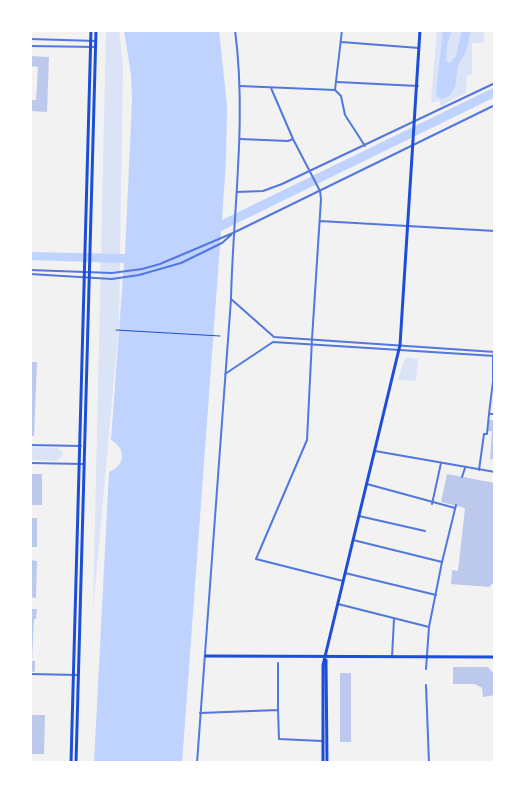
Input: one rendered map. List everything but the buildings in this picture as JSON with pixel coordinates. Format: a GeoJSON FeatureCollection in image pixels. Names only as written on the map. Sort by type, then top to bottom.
{"type":"FeatureCollection","features":[{"type":"Feature","properties":{"kind":"main road"},"geometry":{"type":"LineString","coordinates":[[76,763],[83,464],[84,253],[91,30]]}},
{"type":"Feature","properties":{"kind":"main road"},"geometry":{"type":"LineString","coordinates":[[71,763],[78,464],[82,446],[90,263],[96,30]]}},
{"type":"Feature","properties":{"kind":"main road"},"geometry":{"type":"LineString","coordinates":[[325,763],[323,665],[399,347],[420,30]]}},
{"type":"Feature","properties":{"kind":"main road"},"geometry":{"type":"LineString","coordinates":[[206,656],[495,657]]}},
{"type":"Feature","properties":{"kind":"main road"},"geometry":{"type":"LineString","coordinates":[[325,657],[327,664],[325,763]]}},
{"type":"Feature","properties":{"kind":"street"},"geometry":{"type":"LineString","coordinates":[[197,763],[231,299],[233,227],[240,139],[240,86],[236,30]]}},
{"type":"Feature","properties":{"kind":"street"},"geometry":{"type":"LineString","coordinates":[[335,90],[342,30]]}},
{"type":"Feature","properties":{"kind":"street"},"geometry":{"type":"LineString","coordinates":[[30,39],[96,41]]}},
{"type":"Feature","properties":{"kind":"street"},"geometry":{"type":"LineString","coordinates":[[341,42],[419,48]]}},
{"type":"Feature","properties":{"kind":"street"},"geometry":{"type":"LineString","coordinates":[[30,46],[96,47]]}},
{"type":"Feature","properties":{"kind":"street"},"geometry":{"type":"LineString","coordinates":[[337,82],[418,86]]}},
{"type":"Feature","properties":{"kind":"street"},"geometry":{"type":"LineString","coordinates":[[237,192],[269,189],[310,172],[414,124],[495,82]]}},
{"type":"Feature","properties":{"kind":"street"},"geometry":{"type":"LineString","coordinates":[[240,86],[335,90],[341,96],[345,115],[365,146]]}},
{"type":"Feature","properties":{"kind":"street"},"geometry":{"type":"LineString","coordinates":[[271,88],[293,139],[320,191],[321,200],[307,440],[256,559],[343,581]]}},
{"type":"Feature","properties":{"kind":"street"},"geometry":{"type":"LineString","coordinates":[[89,274],[112,279],[168,268],[495,105]]}},
{"type":"Feature","properties":{"kind":"street"},"geometry":{"type":"LineString","coordinates":[[240,139],[288,141],[293,139]]}},
{"type":"Feature","properties":{"kind":"street"},"geometry":{"type":"LineString","coordinates":[[320,221],[495,231]]}},
{"type":"Feature","properties":{"kind":"street"},"geometry":{"type":"LineString","coordinates":[[30,272],[89,274],[142,269],[233,234]]}},
{"type":"Feature","properties":{"kind":"street"},"geometry":{"type":"LineString","coordinates":[[231,299],[274,337],[494,354],[489,414],[479,470]]}},
{"type":"Feature","properties":{"kind":"street"},"geometry":{"type":"LineString","coordinates":[[273,342],[274,337]]}},
{"type":"Feature","properties":{"kind":"street"},"geometry":{"type":"LineString","coordinates":[[225,374],[273,342],[399,347]]}},
{"type":"Feature","properties":{"kind":"street"},"geometry":{"type":"LineString","coordinates":[[489,414],[495,414]]}},
{"type":"Feature","properties":{"kind":"street"},"geometry":{"type":"LineString","coordinates":[[30,445],[82,446]]}},
{"type":"Feature","properties":{"kind":"street"},"geometry":{"type":"LineString","coordinates":[[375,451],[495,472]]}},
{"type":"Feature","properties":{"kind":"street"},"geometry":{"type":"LineString","coordinates":[[30,463],[83,464]]}},
{"type":"Feature","properties":{"kind":"street"},"geometry":{"type":"LineString","coordinates":[[432,504],[441,463]]}},
{"type":"Feature","properties":{"kind":"street"},"geometry":{"type":"LineString","coordinates":[[462,477],[465,467]]}},
{"type":"Feature","properties":{"kind":"street"},"geometry":{"type":"LineString","coordinates":[[366,484],[432,504],[455,507],[429,627],[425,657],[426,669]]}},
{"type":"Feature","properties":{"kind":"street"},"geometry":{"type":"LineString","coordinates":[[359,516],[424,531]]}},
{"type":"Feature","properties":{"kind":"street"},"geometry":{"type":"LineString","coordinates":[[353,540],[442,562]]}},
{"type":"Feature","properties":{"kind":"street"},"geometry":{"type":"LineString","coordinates":[[345,573],[435,595]]}},
{"type":"Feature","properties":{"kind":"street"},"geometry":{"type":"LineString","coordinates":[[338,604],[429,627]]}},
{"type":"Feature","properties":{"kind":"street"},"geometry":{"type":"LineString","coordinates":[[392,657],[394,619]]}},
{"type":"Feature","properties":{"kind":"street"},"geometry":{"type":"LineString","coordinates":[[278,663],[279,739],[323,741]]}},
{"type":"Feature","properties":{"kind":"street"},"geometry":{"type":"LineString","coordinates":[[30,674],[79,675]]}},
{"type":"Feature","properties":{"kind":"street"},"geometry":{"type":"LineString","coordinates":[[426,685],[429,763]]}},
{"type":"Feature","properties":{"kind":"street"},"geometry":{"type":"LineString","coordinates":[[200,713],[278,710]]}},
{"type":"Feature","properties":{"kind":"path"},"geometry":{"type":"LineString","coordinates":[[116,330],[220,336]]}},
{"type":"Feature","properties":{"kind":"shaded area"},"geometry":{"type":"Polygon","coordinates":[[[106,30],[119,30],[123,66],[119,324],[93,610],[106,30]]]}},
{"type":"Feature","properties":{"kind":"shaded area"},"geometry":{"type":"Polygon","coordinates":[[[437,30],[484,30],[484,43],[472,43],[472,74],[467,76],[466,93],[441,106],[439,100],[433,103],[431,100],[437,30]]]}},
{"type":"Feature","properties":{"kind":"shaded area"},"geometry":{"type":"Polygon","coordinates":[[[407,357],[418,359],[416,381],[398,380],[407,357]]]}},
{"type":"Feature","properties":{"kind":"shaded area"},"geometry":{"type":"Polygon","coordinates":[[[30,447],[57,448],[62,451],[63,455],[57,461],[30,460],[30,447]]]}},
{"type":"Feature","properties":{"kind":"water"},"geometry":{"type":"Polygon","coordinates":[[[124,30],[219,30],[227,106],[222,220],[495,87],[495,97],[221,231],[182,763],[94,763],[109,472],[118,466],[122,457],[120,448],[111,440],[124,263],[30,260],[30,252],[125,254],[132,100],[131,75],[124,30]]]}},
{"type":"Feature","properties":{"kind":"water"},"geometry":{"type":"Polygon","coordinates":[[[443,30],[452,30],[447,45],[446,61],[450,63],[456,56],[462,30],[471,30],[466,52],[458,65],[455,87],[449,96],[442,99],[437,97],[436,93],[443,30]]]}}]}
